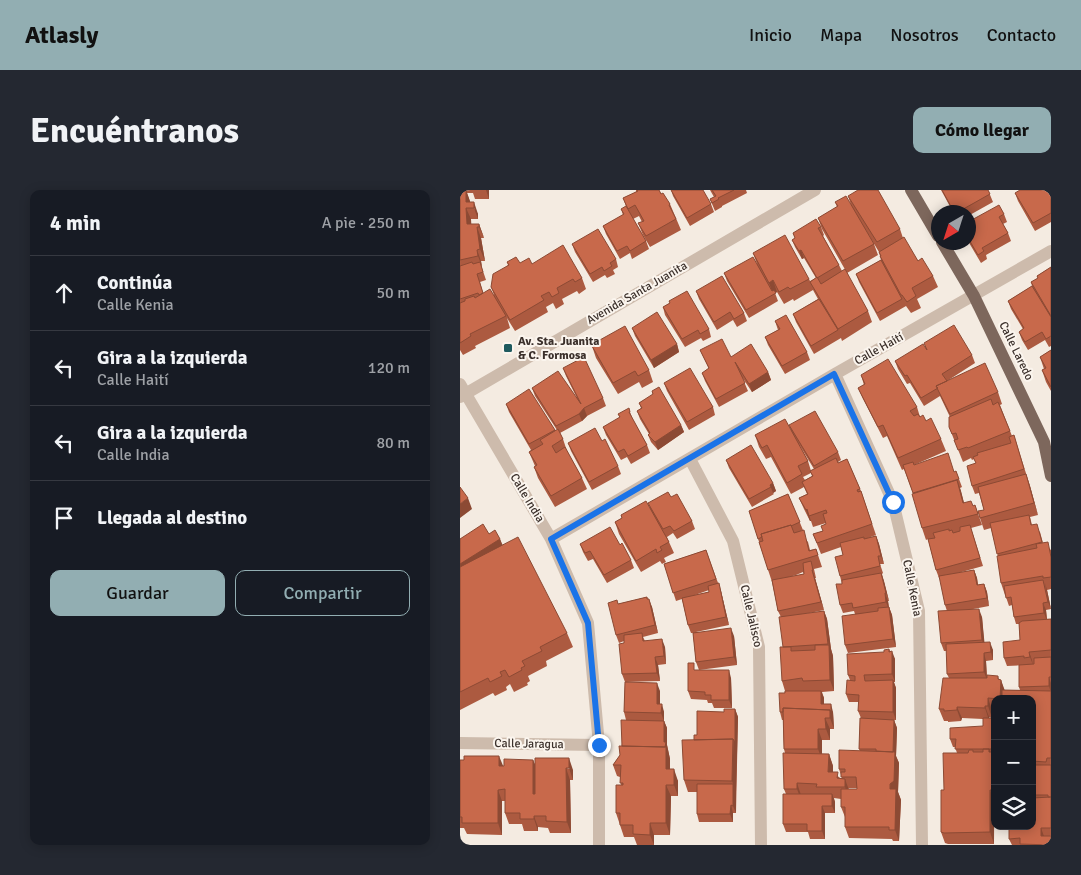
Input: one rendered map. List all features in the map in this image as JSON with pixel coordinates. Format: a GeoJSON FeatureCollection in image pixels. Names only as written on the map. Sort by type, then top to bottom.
{"type":"FeatureCollection","features":[{"type":"Feature","properties":{"kind":"main road"},"geometry":{"type":"LineString","coordinates":[[911,190],[931,224]]}},
{"type":"Feature","properties":{"kind":"main road","name":"Calle Laredo"},"geometry":{"type":"LineString","coordinates":[[947,250],[974,296],[1047,440],[1051,476]]}},
{"type":"Feature","properties":{"kind":"street","name":"Avenida Santa Juanita"},"geometry":{"type":"LineString","coordinates":[[462,391],[815,190]]}},
{"type":"Feature","properties":{"kind":"street","name":"Calle Haití"},"geometry":{"type":"LineString","coordinates":[[551,539],[834,374],[1051,252]]}},
{"type":"Feature","properties":{"kind":"street","name":"Calle Kenia"},"geometry":{"type":"LineString","coordinates":[[834,374],[893,502],[919,611],[922,845]]}},
{"type":"Feature","properties":{"kind":"street","name":"Calle India"},"geometry":{"type":"LineString","coordinates":[[462,391],[551,539],[588,623],[599,745],[599,845]]}},
{"type":"Feature","properties":{"kind":"street","name":"Calle Jalisco"},"geometry":{"type":"LineString","coordinates":[[690,459],[733,541],[759,647],[761,845]]}},
{"type":"Feature","properties":{"kind":"street","name":"Calle Jaragua"},"geometry":{"type":"LineString","coordinates":[[460,743],[599,745]]}},
{"type":"Feature","properties":{"kind":"building"},"geometry":{"type":"Polygon","coordinates":[[[460,190],[466,190],[466,202],[474,202],[474,208],[466,208],[467,224],[479,224],[479,227],[477,227],[480,249],[477,250],[478,256],[460,260],[460,190]]]}},
{"type":"Feature","properties":{"kind":"building"},"geometry":{"type":"Polygon","coordinates":[[[637,190],[659,190],[670,204],[676,219],[646,236],[638,223],[644,221],[635,205],[628,209],[623,198],[637,190]]]}},
{"type":"Feature","properties":{"kind":"building"},"geometry":{"type":"Polygon","coordinates":[[[671,190],[703,190],[711,204],[687,218],[671,190]]]}},
{"type":"Feature","properties":{"kind":"building"},"geometry":{"type":"Polygon","coordinates":[[[712,190],[734,190],[712,203],[710,199],[716,196],[712,190]]]}},
{"type":"Feature","properties":{"kind":"building"},"geometry":{"type":"Polygon","coordinates":[[[858,190],[878,190],[900,229],[877,242],[848,196],[858,190]]]}},
{"type":"Feature","properties":{"kind":"building"},"geometry":{"type":"Polygon","coordinates":[[[942,190],[988,190],[990,194],[970,205],[950,205],[942,190]]]}},
{"type":"Feature","properties":{"kind":"building"},"geometry":{"type":"Polygon","coordinates":[[[1020,190],[1048,190],[1051,196],[1051,213],[1033,223],[1015,193],[1020,190]]]}},
{"type":"Feature","properties":{"kind":"building"},"geometry":{"type":"Polygon","coordinates":[[[846,196],[874,244],[843,261],[818,218],[838,206],[835,202],[846,196]]]}},
{"type":"Feature","properties":{"kind":"building"},"geometry":{"type":"Polygon","coordinates":[[[999,205],[1004,214],[999,217],[1008,233],[982,248],[984,251],[978,255],[975,250],[976,218],[999,205]]]}},
{"type":"Feature","properties":{"kind":"building"},"geometry":{"type":"Polygon","coordinates":[[[626,206],[646,241],[630,251],[627,246],[617,251],[603,226],[624,214],[621,209],[626,206]]]}},
{"type":"Feature","properties":{"kind":"building"},"geometry":{"type":"Polygon","coordinates":[[[816,219],[821,227],[818,228],[839,265],[817,278],[801,250],[799,251],[792,240],[795,238],[793,233],[816,219]]]}},
{"type":"Feature","properties":{"kind":"building"},"geometry":{"type":"Polygon","coordinates":[[[598,229],[616,259],[610,263],[612,266],[604,271],[602,267],[590,274],[572,244],[598,229]]]}},
{"type":"Feature","properties":{"kind":"building"},"geometry":{"type":"Polygon","coordinates":[[[785,235],[809,279],[790,289],[788,287],[779,292],[773,280],[769,283],[753,253],[785,235]]]}},
{"type":"Feature","properties":{"kind":"building"},"geometry":{"type":"Polygon","coordinates":[[[904,237],[918,261],[922,258],[933,276],[912,288],[916,296],[907,302],[901,295],[879,252],[904,237]]]}},
{"type":"Feature","properties":{"kind":"building"},"geometry":{"type":"Polygon","coordinates":[[[563,245],[582,278],[575,282],[573,279],[557,288],[559,293],[552,297],[549,292],[541,296],[544,300],[510,320],[491,287],[493,274],[509,265],[507,262],[516,257],[520,263],[529,258],[532,264],[563,245]]]}},
{"type":"Feature","properties":{"kind":"building"},"geometry":{"type":"Polygon","coordinates":[[[753,257],[772,291],[774,290],[776,293],[746,310],[724,273],[753,257]]]}},
{"type":"Feature","properties":{"kind":"building"},"geometry":{"type":"Polygon","coordinates":[[[881,260],[902,299],[877,313],[856,274],[881,260]]]}},
{"type":"Feature","properties":{"kind":"building"},"geometry":{"type":"Polygon","coordinates":[[[472,262],[473,264],[480,262],[483,272],[477,274],[483,293],[460,299],[460,266],[472,262]]]}},
{"type":"Feature","properties":{"kind":"building"},"geometry":{"type":"Polygon","coordinates":[[[1051,267],[1051,316],[1031,282],[1051,267]]]}},
{"type":"Feature","properties":{"kind":"building"},"geometry":{"type":"Polygon","coordinates":[[[845,269],[868,311],[838,329],[810,282],[817,277],[821,284],[845,269]]]}},
{"type":"Feature","properties":{"kind":"building"},"geometry":{"type":"Polygon","coordinates":[[[722,276],[744,313],[734,319],[730,312],[714,322],[696,291],[722,276]]]}},
{"type":"Feature","properties":{"kind":"building"},"geometry":{"type":"Polygon","coordinates":[[[1032,286],[1051,317],[1051,336],[1046,339],[1042,332],[1025,342],[1019,332],[1024,328],[1008,301],[1032,286]]]}},
{"type":"Feature","properties":{"kind":"building"},"geometry":{"type":"Polygon","coordinates":[[[490,289],[506,316],[470,334],[471,336],[460,343],[460,303],[474,296],[475,298],[490,289]]]}},
{"type":"Feature","properties":{"kind":"building"},"geometry":{"type":"Polygon","coordinates":[[[687,291],[709,329],[700,334],[698,330],[682,339],[663,307],[670,303],[669,301],[687,291]]]}},
{"type":"Feature","properties":{"kind":"building"},"geometry":{"type":"Polygon","coordinates":[[[819,299],[838,330],[811,346],[793,314],[819,299]]]}},
{"type":"Feature","properties":{"kind":"building"},"geometry":{"type":"Polygon","coordinates":[[[657,312],[677,344],[651,360],[632,328],[657,312]]]}},
{"type":"Feature","properties":{"kind":"building"},"geometry":{"type":"Polygon","coordinates":[[[786,315],[807,352],[782,366],[765,337],[780,329],[775,321],[786,315]]]}},
{"type":"Feature","properties":{"kind":"building"},"geometry":{"type":"Polygon","coordinates":[[[954,325],[972,355],[942,374],[947,381],[936,386],[938,388],[921,398],[907,375],[905,376],[895,361],[923,344],[927,350],[924,343],[954,325]]]}},
{"type":"Feature","properties":{"kind":"building"},"geometry":{"type":"Polygon","coordinates":[[[625,326],[649,370],[638,376],[635,371],[613,383],[592,346],[625,326]]]}},
{"type":"Feature","properties":{"kind":"building"},"geometry":{"type":"Polygon","coordinates":[[[722,339],[731,357],[751,344],[768,372],[749,384],[735,362],[745,383],[716,399],[702,373],[709,368],[700,350],[722,339]]]}},
{"type":"Feature","properties":{"kind":"building"},"geometry":{"type":"Polygon","coordinates":[[[1051,350],[1051,387],[1042,370],[1046,368],[1040,357],[1051,350]]]}},
{"type":"Feature","properties":{"kind":"building"},"geometry":{"type":"Polygon","coordinates":[[[584,357],[603,398],[556,426],[532,388],[558,371],[581,404],[563,368],[584,357]]]}},
{"type":"Feature","properties":{"kind":"building"},"geometry":{"type":"Polygon","coordinates":[[[888,359],[917,407],[910,411],[914,416],[918,414],[920,417],[923,415],[926,421],[931,418],[941,439],[898,458],[883,425],[878,427],[858,388],[865,384],[861,375],[888,359]]]}},
{"type":"Feature","properties":{"kind":"building"},"geometry":{"type":"Polygon","coordinates":[[[985,363],[998,392],[950,414],[936,386],[985,363]]]}},
{"type":"Feature","properties":{"kind":"building"},"geometry":{"type":"Polygon","coordinates":[[[690,368],[713,407],[687,422],[664,383],[690,368]]]}},
{"type":"Feature","properties":{"kind":"building"},"geometry":{"type":"Polygon","coordinates":[[[659,387],[681,425],[655,442],[648,435],[650,433],[637,411],[642,408],[639,403],[653,394],[652,391],[659,387]]]}},
{"type":"Feature","properties":{"kind":"building"},"geometry":{"type":"Polygon","coordinates":[[[529,389],[555,430],[529,444],[506,404],[529,389]]]}},
{"type":"Feature","properties":{"kind":"building"},"geometry":{"type":"Polygon","coordinates":[[[991,399],[993,405],[998,402],[1010,431],[968,448],[958,450],[954,440],[958,439],[956,433],[952,434],[949,427],[949,417],[991,399]]]}},
{"type":"Feature","properties":{"kind":"building"},"geometry":{"type":"Polygon","coordinates":[[[629,408],[629,412],[647,445],[628,456],[624,449],[618,452],[603,427],[620,417],[618,414],[629,408]]]}},
{"type":"Feature","properties":{"kind":"building"},"geometry":{"type":"Polygon","coordinates":[[[815,411],[838,452],[814,466],[789,425],[815,411]]]}},
{"type":"Feature","properties":{"kind":"building"},"geometry":{"type":"Polygon","coordinates":[[[785,419],[808,461],[798,466],[802,474],[787,483],[767,445],[762,448],[755,435],[785,419]]]}},
{"type":"Feature","properties":{"kind":"building"},"geometry":{"type":"Polygon","coordinates":[[[595,428],[602,441],[605,439],[618,466],[589,482],[568,443],[595,428]]]}},
{"type":"Feature","properties":{"kind":"building"},"geometry":{"type":"Polygon","coordinates":[[[558,429],[563,439],[552,446],[556,453],[565,447],[582,478],[551,496],[534,467],[537,465],[529,452],[543,444],[540,440],[558,429]]]}},
{"type":"Feature","properties":{"kind":"building"},"geometry":{"type":"Polygon","coordinates":[[[1014,435],[1024,469],[972,486],[967,466],[976,463],[973,457],[978,455],[977,453],[1011,443],[1009,437],[1014,435]]]}},
{"type":"Feature","properties":{"kind":"building"},"geometry":{"type":"Polygon","coordinates":[[[751,445],[773,483],[770,485],[771,487],[749,499],[726,460],[751,445]]]}},
{"type":"Feature","properties":{"kind":"building"},"geometry":{"type":"Polygon","coordinates":[[[948,453],[954,472],[956,471],[959,479],[913,493],[903,465],[913,462],[914,465],[948,453]]]}},
{"type":"Feature","properties":{"kind":"building"},"geometry":{"type":"Polygon","coordinates":[[[836,458],[838,463],[847,459],[860,489],[857,490],[858,492],[861,491],[872,524],[817,543],[813,534],[823,531],[821,526],[826,524],[823,514],[827,513],[826,510],[809,516],[807,509],[799,498],[808,494],[802,482],[813,476],[810,471],[836,458]]]}},
{"type":"Feature","properties":{"kind":"building"},"geometry":{"type":"Polygon","coordinates":[[[1026,474],[1034,503],[980,518],[978,511],[984,510],[978,487],[1026,474]]]}},
{"type":"Feature","properties":{"kind":"building"},"geometry":{"type":"Polygon","coordinates":[[[957,480],[963,503],[971,501],[973,506],[975,505],[978,514],[922,528],[912,494],[957,480]]]}},
{"type":"Feature","properties":{"kind":"building"},"geometry":{"type":"Polygon","coordinates":[[[460,487],[468,498],[460,504],[460,487]]]}},
{"type":"Feature","properties":{"kind":"building"},"geometry":{"type":"Polygon","coordinates":[[[668,492],[671,497],[677,494],[692,521],[674,531],[670,526],[663,529],[648,503],[668,492]]]}},
{"type":"Feature","properties":{"kind":"building"},"geometry":{"type":"Polygon","coordinates":[[[788,494],[800,522],[761,534],[762,537],[758,539],[749,511],[788,494]]]}},
{"type":"Feature","properties":{"kind":"building"},"geometry":{"type":"Polygon","coordinates":[[[646,501],[669,542],[660,547],[662,550],[657,553],[656,549],[636,561],[615,522],[622,518],[621,515],[646,501]]]}},
{"type":"Feature","properties":{"kind":"building"},"geometry":{"type":"Polygon","coordinates":[[[1029,515],[1031,525],[1037,524],[1042,542],[997,554],[990,523],[1029,515]]]}},
{"type":"Feature","properties":{"kind":"building"},"geometry":{"type":"Polygon","coordinates":[[[483,524],[489,534],[495,530],[500,539],[460,564],[460,539],[483,524]]]}},
{"type":"Feature","properties":{"kind":"building"},"geometry":{"type":"Polygon","coordinates":[[[791,525],[794,533],[804,530],[809,551],[816,549],[818,555],[768,570],[759,542],[763,541],[761,534],[791,525]]]}},
{"type":"Feature","properties":{"kind":"building"},"geometry":{"type":"Polygon","coordinates":[[[970,525],[980,558],[936,570],[928,539],[935,538],[933,533],[949,529],[953,533],[960,531],[960,527],[970,525]]]}},
{"type":"Feature","properties":{"kind":"building"},"geometry":{"type":"Polygon","coordinates":[[[610,527],[620,545],[622,543],[631,560],[604,575],[590,551],[585,553],[580,544],[610,527]]]}},
{"type":"Feature","properties":{"kind":"building"},"geometry":{"type":"Polygon","coordinates":[[[876,536],[881,556],[878,556],[880,566],[840,576],[835,557],[843,555],[840,543],[876,536]]]}},
{"type":"Feature","properties":{"kind":"building"},"geometry":{"type":"Polygon","coordinates":[[[518,537],[567,633],[540,647],[542,651],[522,661],[525,666],[521,668],[522,670],[509,677],[505,670],[500,672],[502,676],[490,682],[488,678],[460,692],[460,567],[518,537]]]}},
{"type":"Feature","properties":{"kind":"building"},"geometry":{"type":"Polygon","coordinates":[[[1048,542],[1051,557],[1051,577],[1043,578],[1043,576],[1001,583],[997,556],[1037,548],[1036,544],[1048,542]]]}},
{"type":"Feature","properties":{"kind":"building"},"geometry":{"type":"Polygon","coordinates":[[[706,550],[716,579],[673,593],[664,564],[706,550]]]}},
{"type":"Feature","properties":{"kind":"building"},"geometry":{"type":"Polygon","coordinates":[[[811,561],[821,602],[778,611],[772,580],[804,574],[803,563],[811,561]]]}},
{"type":"Feature","properties":{"kind":"building"},"geometry":{"type":"Polygon","coordinates":[[[974,570],[977,585],[984,584],[987,598],[945,605],[939,576],[974,570]]]}},
{"type":"Feature","properties":{"kind":"building"},"geometry":{"type":"Polygon","coordinates":[[[881,573],[886,593],[886,602],[853,608],[852,603],[840,605],[836,584],[842,584],[842,580],[881,573]]]}},
{"type":"Feature","properties":{"kind":"building"},"geometry":{"type":"Polygon","coordinates":[[[1043,580],[1048,602],[1043,603],[1044,613],[1014,617],[1011,597],[1006,598],[1004,586],[1043,580]]]}},
{"type":"Feature","properties":{"kind":"building"},"geometry":{"type":"Polygon","coordinates":[[[719,583],[726,617],[688,625],[682,598],[709,592],[708,586],[719,583]]]}},
{"type":"Feature","properties":{"kind":"building"},"geometry":{"type":"Polygon","coordinates":[[[647,597],[655,625],[616,635],[608,603],[617,600],[618,604],[647,597]]]}},
{"type":"Feature","properties":{"kind":"building"},"geometry":{"type":"Polygon","coordinates":[[[889,607],[893,639],[845,645],[842,616],[878,611],[878,608],[889,607]]]}},
{"type":"Feature","properties":{"kind":"building"},"geometry":{"type":"Polygon","coordinates":[[[979,609],[982,640],[941,643],[938,611],[979,609]]]}},
{"type":"Feature","properties":{"kind":"building"},"geometry":{"type":"Polygon","coordinates":[[[824,611],[828,644],[783,647],[779,617],[824,611]]]}},
{"type":"Feature","properties":{"kind":"building"},"geometry":{"type":"Polygon","coordinates":[[[1051,619],[1051,650],[1029,652],[1030,657],[1004,658],[1003,642],[1020,640],[1019,623],[1022,621],[1051,619]]]}},
{"type":"Feature","properties":{"kind":"building"},"geometry":{"type":"Polygon","coordinates":[[[731,628],[734,657],[696,662],[693,633],[731,628]]]}},
{"type":"Feature","properties":{"kind":"building"},"geometry":{"type":"Polygon","coordinates":[[[642,633],[643,641],[662,639],[664,656],[655,657],[657,673],[622,674],[619,644],[624,643],[624,635],[642,633]]]}},
{"type":"Feature","properties":{"kind":"building"},"geometry":{"type":"Polygon","coordinates":[[[990,642],[991,652],[984,653],[984,672],[947,674],[946,644],[990,642]]]}},
{"type":"Feature","properties":{"kind":"building"},"geometry":{"type":"Polygon","coordinates":[[[815,645],[829,645],[830,680],[803,681],[802,678],[782,681],[780,647],[791,647],[791,651],[815,650],[815,645]]]}},
{"type":"Feature","properties":{"kind":"building"},"geometry":{"type":"Polygon","coordinates":[[[889,649],[889,652],[892,651],[892,674],[864,675],[865,681],[893,680],[893,712],[858,711],[859,695],[846,694],[847,680],[855,681],[855,676],[848,675],[847,654],[884,652],[884,650],[889,649]]]}},
{"type":"Feature","properties":{"kind":"building"},"geometry":{"type":"Polygon","coordinates":[[[1051,657],[1049,686],[1019,687],[1019,665],[1034,664],[1034,658],[1051,657]]]}},
{"type":"Feature","properties":{"kind":"building"},"geometry":{"type":"Polygon","coordinates":[[[688,663],[694,663],[694,670],[729,670],[729,700],[711,700],[711,695],[705,695],[705,692],[688,691],[688,663]]]}},
{"type":"Feature","properties":{"kind":"building"},"geometry":{"type":"Polygon","coordinates":[[[987,675],[998,676],[998,679],[1001,680],[1000,695],[991,695],[991,698],[988,698],[988,706],[985,706],[985,708],[957,707],[957,710],[944,711],[944,709],[939,709],[943,678],[987,678],[987,675]]]}},
{"type":"Feature","properties":{"kind":"building"},"geometry":{"type":"Polygon","coordinates":[[[625,682],[657,683],[657,704],[662,704],[661,713],[624,712],[625,682]]]}},
{"type":"Feature","properties":{"kind":"building"},"geometry":{"type":"Polygon","coordinates":[[[1002,690],[1051,691],[1051,758],[1047,758],[1046,762],[1036,761],[1036,695],[1002,695],[1002,690]]]}},
{"type":"Feature","properties":{"kind":"building"},"geometry":{"type":"Polygon","coordinates":[[[785,691],[821,691],[821,704],[831,704],[831,714],[830,710],[783,708],[783,712],[780,712],[779,693],[785,693],[785,691]]]}},
{"type":"Feature","properties":{"kind":"building"},"geometry":{"type":"Polygon","coordinates":[[[783,708],[830,710],[830,718],[825,718],[826,729],[818,729],[818,749],[784,749],[783,708]]]}},
{"type":"Feature","properties":{"kind":"building"},"geometry":{"type":"Polygon","coordinates":[[[724,709],[735,709],[735,742],[733,739],[694,740],[694,735],[697,735],[697,711],[724,712],[724,709]]]}},
{"type":"Feature","properties":{"kind":"building"},"geometry":{"type":"Polygon","coordinates":[[[860,718],[894,720],[893,752],[859,749],[860,718]]]}},
{"type":"Feature","properties":{"kind":"building"},"geometry":{"type":"Polygon","coordinates":[[[983,718],[991,718],[991,749],[955,749],[956,739],[950,739],[950,728],[983,726],[983,718]]]}},
{"type":"Feature","properties":{"kind":"building"},"geometry":{"type":"Polygon","coordinates":[[[621,720],[664,721],[665,747],[622,746],[621,720]]]}},
{"type":"Feature","properties":{"kind":"building"},"geometry":{"type":"Polygon","coordinates":[[[733,739],[732,781],[684,780],[682,740],[733,739]]]}},
{"type":"Feature","properties":{"kind":"building"},"geometry":{"type":"Polygon","coordinates":[[[619,746],[666,747],[666,769],[674,769],[674,785],[666,785],[666,823],[650,823],[650,835],[633,834],[633,825],[620,825],[620,813],[616,813],[616,785],[623,785],[623,783],[620,783],[621,765],[613,765],[620,755],[619,746]]]}},
{"type":"Feature","properties":{"kind":"building"},"geometry":{"type":"Polygon","coordinates":[[[983,749],[989,749],[989,752],[991,752],[990,832],[941,832],[941,790],[944,790],[943,753],[968,753],[969,750],[983,752],[983,749]]]}},
{"type":"Feature","properties":{"kind":"building"},"geometry":{"type":"Polygon","coordinates":[[[839,750],[895,752],[894,781],[890,784],[890,789],[896,789],[895,830],[889,830],[889,827],[845,827],[845,807],[841,807],[841,789],[857,789],[856,777],[841,777],[841,772],[845,772],[845,769],[839,769],[839,750]]]}},
{"type":"Feature","properties":{"kind":"building"},"geometry":{"type":"Polygon","coordinates":[[[783,753],[829,754],[828,772],[838,772],[837,778],[845,779],[845,787],[816,787],[817,784],[797,783],[797,789],[784,789],[783,753]]]}},
{"type":"Feature","properties":{"kind":"building"},"geometry":{"type":"Polygon","coordinates":[[[464,756],[499,756],[499,766],[504,766],[504,759],[533,760],[533,794],[535,794],[535,758],[569,758],[569,768],[566,768],[567,822],[546,821],[546,816],[534,816],[534,819],[520,819],[520,813],[505,813],[505,789],[498,790],[498,823],[462,823],[462,817],[460,817],[460,760],[464,760],[464,756]]]}},
{"type":"Feature","properties":{"kind":"building"},"geometry":{"type":"Polygon","coordinates":[[[1036,765],[1051,765],[1051,797],[1048,797],[1048,795],[1036,795],[1036,765]]]}},
{"type":"Feature","properties":{"kind":"building"},"geometry":{"type":"Polygon","coordinates":[[[697,784],[733,784],[733,806],[731,805],[730,814],[697,814],[697,784]]]}},
{"type":"Feature","properties":{"kind":"building"},"geometry":{"type":"Polygon","coordinates":[[[783,794],[832,794],[832,806],[822,806],[822,831],[807,831],[807,824],[783,824],[783,794]]]}},
{"type":"Feature","properties":{"kind":"building"},"geometry":{"type":"Polygon","coordinates":[[[1051,797],[1051,828],[1041,828],[1041,836],[1051,836],[1051,845],[1020,844],[1020,838],[1009,839],[1009,830],[1036,830],[1036,798],[1051,797]]]}},
{"type":"Feature","properties":{"kind":"place","name":"Av. Sta. Juanita & C. Formosa"},"geometry":{"type":"Point","coordinates":[508,348]}},
{"type":"Feature","properties":{"kind":"route"},"geometry":{"type":"LineString","coordinates":[[599,745],[588,623],[551,539],[834,374],[893,502]]}}]}
